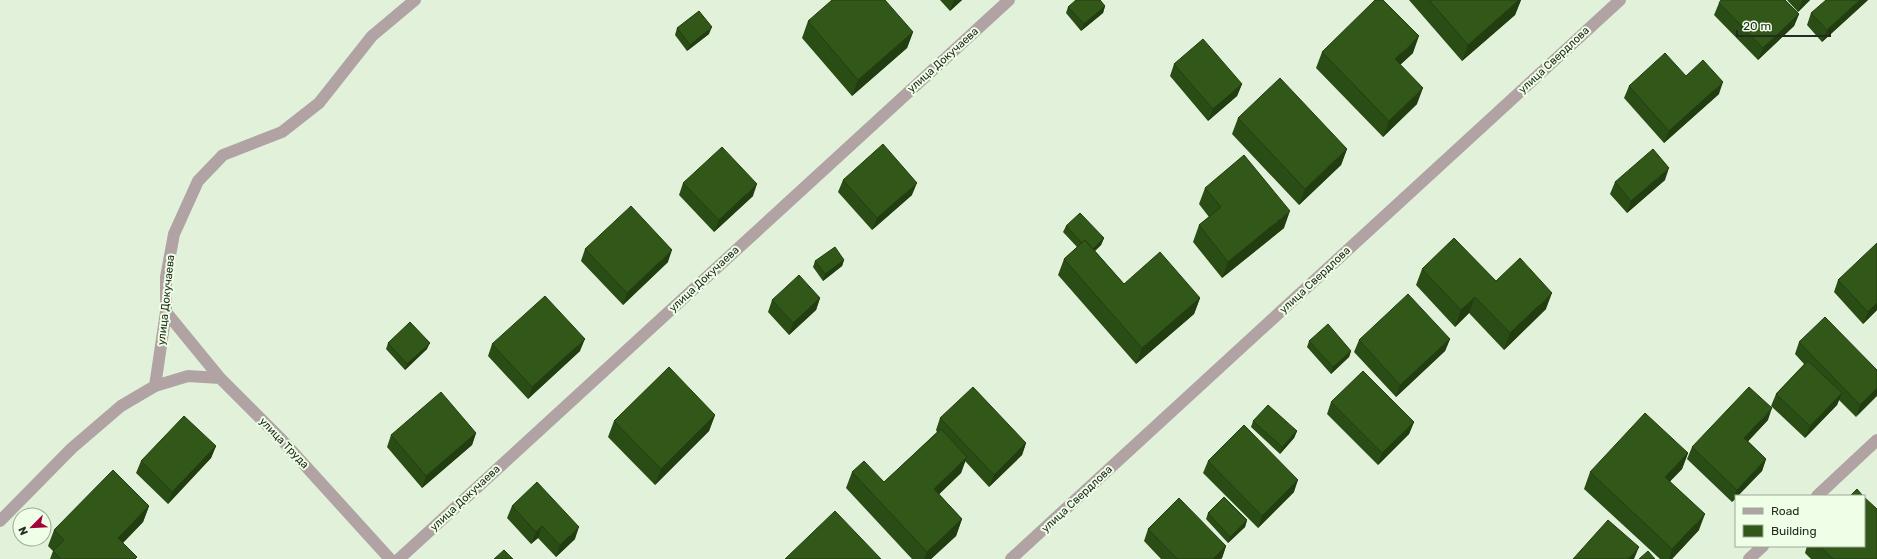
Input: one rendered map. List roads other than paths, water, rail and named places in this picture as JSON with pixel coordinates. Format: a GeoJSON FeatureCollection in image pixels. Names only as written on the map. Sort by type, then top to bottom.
{"type":"FeatureCollection","features":[{"type":"Feature","properties":{"kind":"street","name":"улица Докучаева"},"geometry":{"type":"LineString","coordinates":[[155,386],[166,312],[166,278],[174,234],[198,181],[223,155],[282,132],[319,103],[372,36],[415,0]]}},
{"type":"Feature","properties":{"kind":"street","name":"улица Докучаева"},"geometry":{"type":"LineString","coordinates":[[399,559],[1009,0]]}},
{"type":"Feature","properties":{"kind":"street","name":"улица Свердлова"},"geometry":{"type":"LineString","coordinates":[[1011,559],[1620,0]]}},
{"type":"Feature","properties":{"kind":"street","name":"улица Труда"},"geometry":{"type":"LineString","coordinates":[[166,312],[220,378],[281,439],[390,559]]}},
{"type":"Feature","properties":{"kind":"street"},"geometry":{"type":"LineString","coordinates":[[0,521],[72,448],[121,406],[155,386],[188,376],[220,378]]}},
{"type":"Feature","properties":{"kind":"street"},"geometry":{"type":"LineString","coordinates":[[1818,495],[1877,440]]}},
{"type":"Feature","properties":{"kind":"street"},"geometry":{"type":"LineString","coordinates":[[1749,559],[1762,547]]}}]}
